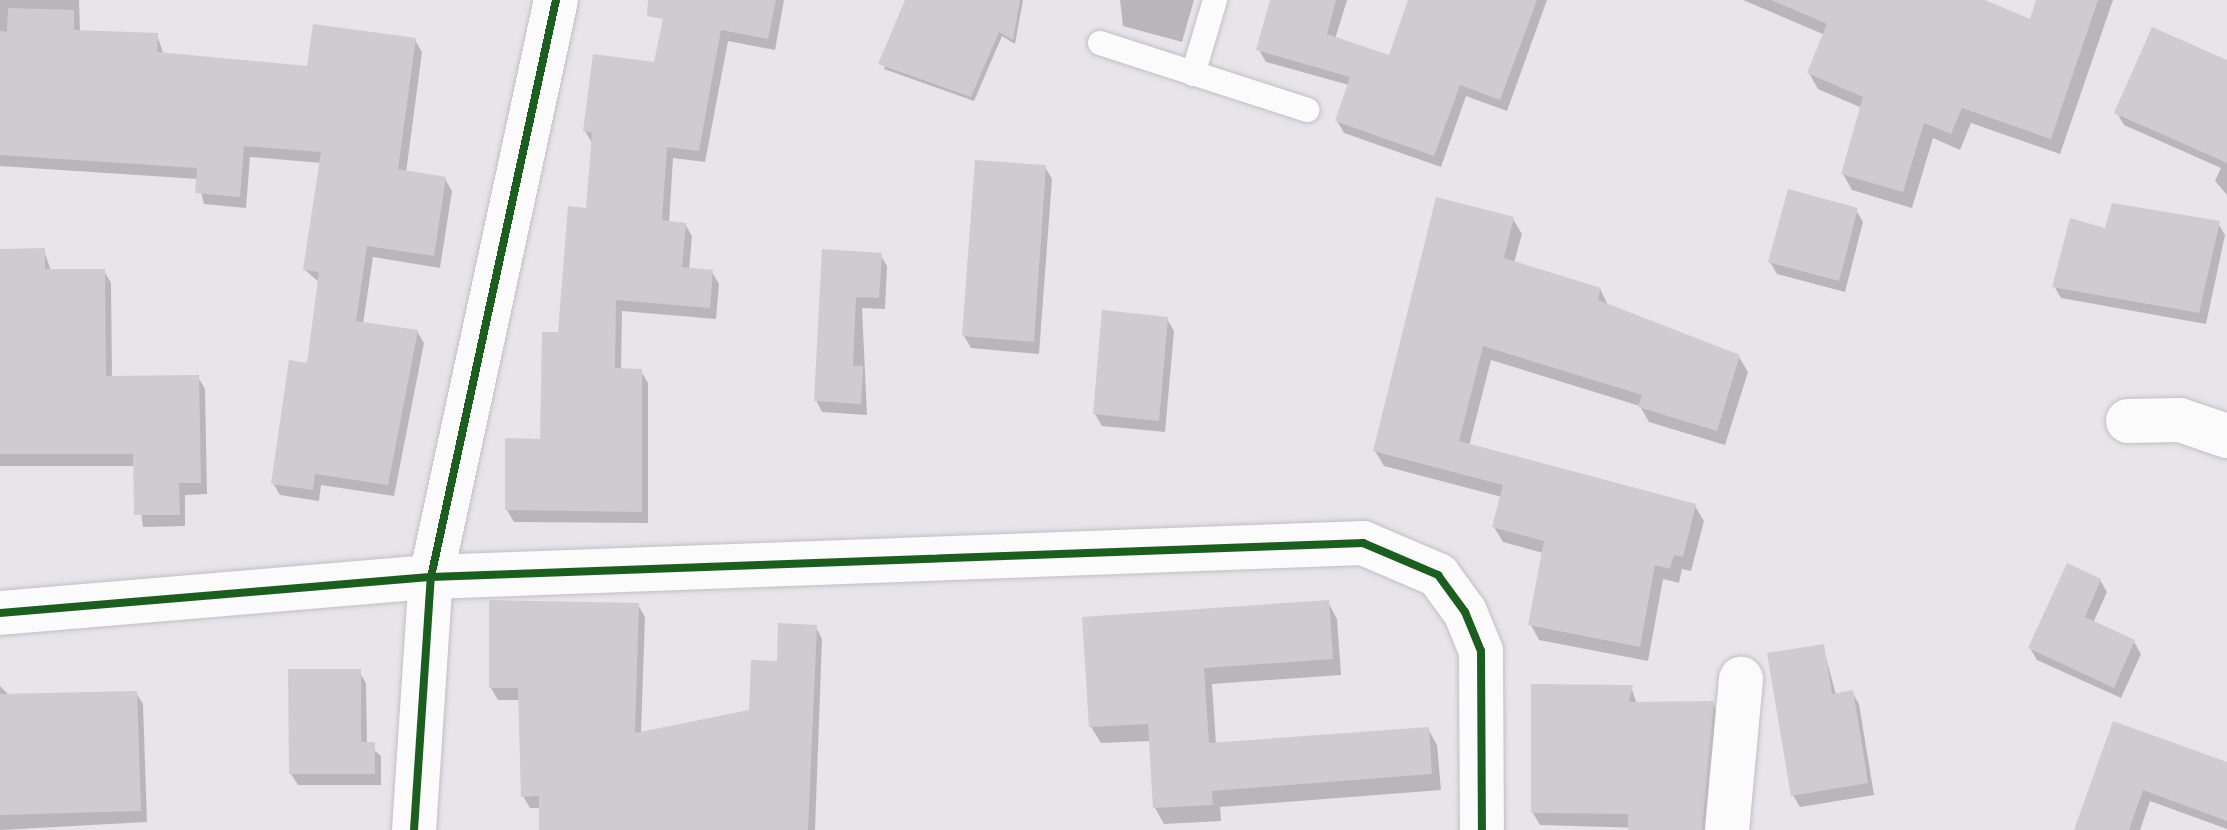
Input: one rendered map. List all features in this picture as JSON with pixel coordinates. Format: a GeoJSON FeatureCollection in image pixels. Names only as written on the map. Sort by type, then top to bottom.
{"type":"FeatureCollection","features":[{"type":"Feature","properties":{"kind":"street"},"geometry":{"type":"LineString","coordinates":[[414,830],[431,577],[556,0]]}},
{"type":"Feature","properties":{"kind":"street"},"geometry":{"type":"LineString","coordinates":[[2128,421],[2180,420],[2227,436]]}},
{"type":"Feature","properties":{"kind":"street"},"geometry":{"type":"LineString","coordinates":[[0,613],[431,577],[1363,543],[1438,575],[1465,612],[1481,651],[1482,830]]}},
{"type":"Feature","properties":{"kind":"street"},"geometry":{"type":"LineString","coordinates":[[1727,830],[1741,679]]}},
{"type":"Feature","properties":{"kind":"lane"},"geometry":{"type":"LineString","coordinates":[[1193,74],[1215,0]]}},
{"type":"Feature","properties":{"kind":"lane"},"geometry":{"type":"LineString","coordinates":[[1100,43],[1307,110]]}},
{"type":"Feature","properties":{"kind":"building"},"geometry":{"type":"Polygon","coordinates":[[[648,0],[776,0],[768,39],[721,30],[699,151],[667,147],[662,220],[686,223],[682,267],[713,270],[710,308],[616,300],[615,368],[642,369],[642,512],[505,510],[505,438],[540,439],[542,332],[558,332],[568,206],[586,208],[592,133],[583,131],[593,54],[654,62],[663,19],[647,16],[648,0]]]}},
{"type":"Feature","properties":{"kind":"building"},"geometry":{"type":"Polygon","coordinates":[[[905,0],[1020,0],[1013,40],[999,32],[971,97],[878,64],[905,0]]]}},
{"type":"Feature","properties":{"kind":"building"},"geometry":{"type":"Polygon","coordinates":[[[1270,0],[1336,0],[1327,34],[1389,55],[1408,0],[1537,0],[1500,100],[1460,85],[1434,156],[1335,121],[1350,77],[1256,50],[1270,0]]]}},
{"type":"Feature","properties":{"kind":"building"},"geometry":{"type":"Polygon","coordinates":[[[1771,0],[1985,0],[2030,19],[2036,0],[2098,0],[2051,139],[1962,108],[1951,134],[1924,123],[1903,192],[1841,174],[1863,97],[1807,73],[1827,24],[1771,0]]]}},
{"type":"Feature","properties":{"kind":"building"},"geometry":{"type":"Polygon","coordinates":[[[8,8],[74,10],[74,30],[158,33],[157,52],[307,66],[313,24],[416,38],[398,169],[446,177],[434,256],[367,246],[356,321],[418,330],[388,485],[315,474],[313,490],[271,484],[289,360],[307,363],[319,272],[303,270],[321,152],[244,146],[240,197],[195,193],[197,168],[0,155],[0,31],[7,32],[8,8]]]}},
{"type":"Feature","properties":{"kind":"building"},"geometry":{"type":"Polygon","coordinates":[[[2152,27],[2227,60],[2227,163],[2114,113],[2152,27]]]}},
{"type":"Feature","properties":{"kind":"building"},"geometry":{"type":"Polygon","coordinates":[[[975,160],[1046,165],[1034,342],[962,336],[975,160]]]}},
{"type":"Feature","properties":{"kind":"building"},"geometry":{"type":"Polygon","coordinates":[[[1788,189],[1858,208],[1839,281],[1768,262],[1788,189]]]}},
{"type":"Feature","properties":{"kind":"building"},"geometry":{"type":"Polygon","coordinates":[[[1436,197],[1514,217],[1504,258],[1601,288],[1598,300],[1740,355],[1717,431],[1638,407],[1642,395],[1483,346],[1459,441],[1696,504],[1683,557],[1674,555],[1670,569],[1655,565],[1640,647],[1528,625],[1544,541],[1492,527],[1503,485],[1373,451],[1436,197]]]}},
{"type":"Feature","properties":{"kind":"building"},"geometry":{"type":"Polygon","coordinates":[[[2112,203],[2220,221],[2199,313],[2052,287],[2070,218],[2105,228],[2112,203]]]}},
{"type":"Feature","properties":{"kind":"building"},"geometry":{"type":"Polygon","coordinates":[[[45,248],[45,269],[105,269],[106,376],[199,375],[201,483],[179,483],[180,515],[134,515],[133,454],[0,454],[0,249],[45,248]]]}},
{"type":"Feature","properties":{"kind":"building"},"geometry":{"type":"Polygon","coordinates":[[[822,249],[882,253],[879,298],[856,297],[853,366],[863,366],[861,404],[814,401],[822,249]]]}},
{"type":"Feature","properties":{"kind":"building"},"geometry":{"type":"Polygon","coordinates":[[[1102,310],[1168,317],[1159,421],[1093,414],[1102,310]]]}},
{"type":"Feature","properties":{"kind":"building"},"geometry":{"type":"Polygon","coordinates":[[[2067,563],[2101,579],[2085,617],[2135,640],[2114,688],[2028,648],[2067,563]]]}},
{"type":"Feature","properties":{"kind":"building"},"geometry":{"type":"Polygon","coordinates":[[[489,600],[639,603],[635,733],[749,710],[751,660],[777,661],[778,623],[817,625],[808,830],[539,830],[539,796],[521,797],[518,688],[489,688],[489,600]]]}},
{"type":"Feature","properties":{"kind":"building"},"geometry":{"type":"Polygon","coordinates":[[[1329,600],[1333,659],[1204,668],[1209,743],[1429,727],[1432,774],[1212,791],[1213,805],[1153,808],[1148,724],[1089,727],[1082,617],[1329,600]]]}},
{"type":"Feature","properties":{"kind":"building"},"geometry":{"type":"Polygon","coordinates":[[[1824,644],[1832,694],[1853,690],[1868,783],[1791,796],[1767,653],[1824,644]]]}},
{"type":"Feature","properties":{"kind":"building"},"geometry":{"type":"Polygon","coordinates":[[[288,669],[361,669],[361,742],[375,742],[375,774],[289,774],[288,669]]]}},
{"type":"Feature","properties":{"kind":"building"},"geometry":{"type":"Polygon","coordinates":[[[1531,684],[1633,685],[1629,702],[1714,701],[1702,830],[1628,830],[1628,814],[1531,813],[1531,684]]]}},
{"type":"Feature","properties":{"kind":"building"},"geometry":{"type":"Polygon","coordinates":[[[137,691],[141,811],[0,815],[0,694],[137,691]]]}},
{"type":"Feature","properties":{"kind":"building"},"geometry":{"type":"Polygon","coordinates":[[[2113,721],[2227,762],[2227,821],[2143,790],[2129,830],[2074,830],[2113,721]]]}},
{"type":"Feature","properties":{"kind":"cycle path"},"geometry":{"type":"LineString","coordinates":[[414,830],[431,577],[556,0]]}},
{"type":"Feature","properties":{"kind":"cycle path"},"geometry":{"type":"LineString","coordinates":[[0,613],[431,577],[1363,543],[1438,575],[1465,612],[1481,651],[1482,830]]}}]}
